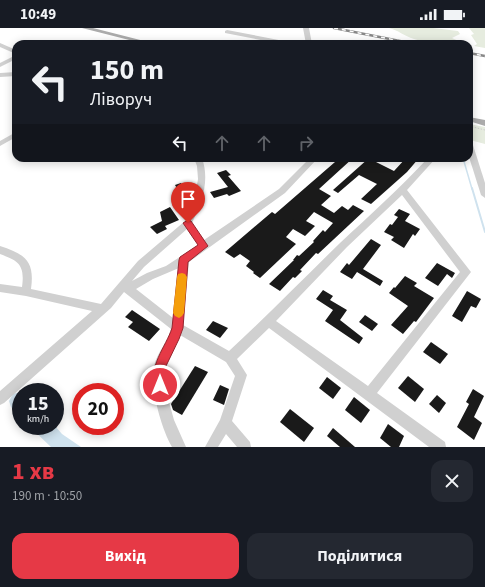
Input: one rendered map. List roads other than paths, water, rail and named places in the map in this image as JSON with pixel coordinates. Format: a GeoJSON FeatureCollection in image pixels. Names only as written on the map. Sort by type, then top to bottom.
{"type":"FeatureCollection","features":[{"type":"Feature","properties":{"kind":"main road"},"geometry":{"type":"LineString","coordinates":[[86,28],[137,40]]}},
{"type":"Feature","properties":{"kind":"main road"},"geometry":{"type":"LineString","coordinates":[[473,120],[485,123]]}},
{"type":"Feature","properties":{"kind":"street"},"geometry":{"type":"LineString","coordinates":[[306,28],[308,40]]}},
{"type":"Feature","properties":{"kind":"street"},"geometry":{"type":"LineString","coordinates":[[227,32],[268,40]]}},
{"type":"Feature","properties":{"kind":"street"},"geometry":{"type":"LineString","coordinates":[[0,45],[12,50]]}},
{"type":"Feature","properties":{"kind":"street"},"geometry":{"type":"LineString","coordinates":[[0,65],[12,59]]}},
{"type":"Feature","properties":{"kind":"street"},"geometry":{"type":"LineString","coordinates":[[0,75],[12,74]]}},
{"type":"Feature","properties":{"kind":"street"},"geometry":{"type":"LineString","coordinates":[[0,144],[12,136]]}},
{"type":"Feature","properties":{"kind":"street"},"geometry":{"type":"LineString","coordinates":[[473,158],[485,195]]}},
{"type":"Feature","properties":{"kind":"street"},"geometry":{"type":"LineString","coordinates":[[0,399],[126,287],[141,264],[188,223],[198,202],[202,180],[200,162]]}},
{"type":"Feature","properties":{"kind":"street"},"geometry":{"type":"LineString","coordinates":[[126,287],[168,270],[184,260],[282,190],[310,162]]}},
{"type":"Feature","properties":{"kind":"street"},"geometry":{"type":"LineString","coordinates":[[230,358],[402,190],[428,162]]}},
{"type":"Feature","properties":{"kind":"street"},"geometry":{"type":"LineString","coordinates":[[369,394],[466,272],[402,190]]}},
{"type":"Feature","properties":{"kind":"street"},"geometry":{"type":"LineString","coordinates":[[188,223],[203,246]]}},
{"type":"Feature","properties":{"kind":"street"},"geometry":{"type":"LineString","coordinates":[[0,250],[12,254],[27,265],[29,275],[26,292]]}},
{"type":"Feature","properties":{"kind":"street"},"geometry":{"type":"LineString","coordinates":[[180,447],[173,439],[168,423],[161,396],[159,374],[160,365],[174,339],[177,328],[184,260]]}},
{"type":"Feature","properties":{"kind":"street"},"geometry":{"type":"LineString","coordinates":[[126,287],[177,328],[230,358],[241,375],[224,423],[211,447]]}},
{"type":"Feature","properties":{"kind":"street"},"geometry":{"type":"LineString","coordinates":[[0,288],[26,292],[102,309]]}},
{"type":"Feature","properties":{"kind":"street"},"geometry":{"type":"LineString","coordinates":[[268,322],[440,447]]}},
{"type":"Feature","properties":{"kind":"street"},"geometry":{"type":"LineString","coordinates":[[224,423],[245,447]]}},
{"type":"Feature","properties":{"kind":"water"},"geometry":{"type":"Polygon","coordinates":[[[12,396],[12,408],[11,407],[9,401],[12,396]]]}},
{"type":"Feature","properties":{"kind":"water"},"geometry":{"type":"Polygon","coordinates":[[[38,435],[63,435],[81,447],[51,447],[38,435]]]}},
{"type":"Feature","properties":{"kind":"waterway"},"geometry":{"type":"LineString","coordinates":[[464,162],[472,189]]}},
{"type":"Feature","properties":{"kind":"waterway"},"geometry":{"type":"LineString","coordinates":[[472,188],[485,232]]}},
{"type":"Feature","properties":{"kind":"railway"},"geometry":{"type":"LineString","coordinates":[[334,28],[395,40]]}},
{"type":"Feature","properties":{"kind":"railway"},"geometry":{"type":"LineString","coordinates":[[473,54],[485,56]]}}]}
